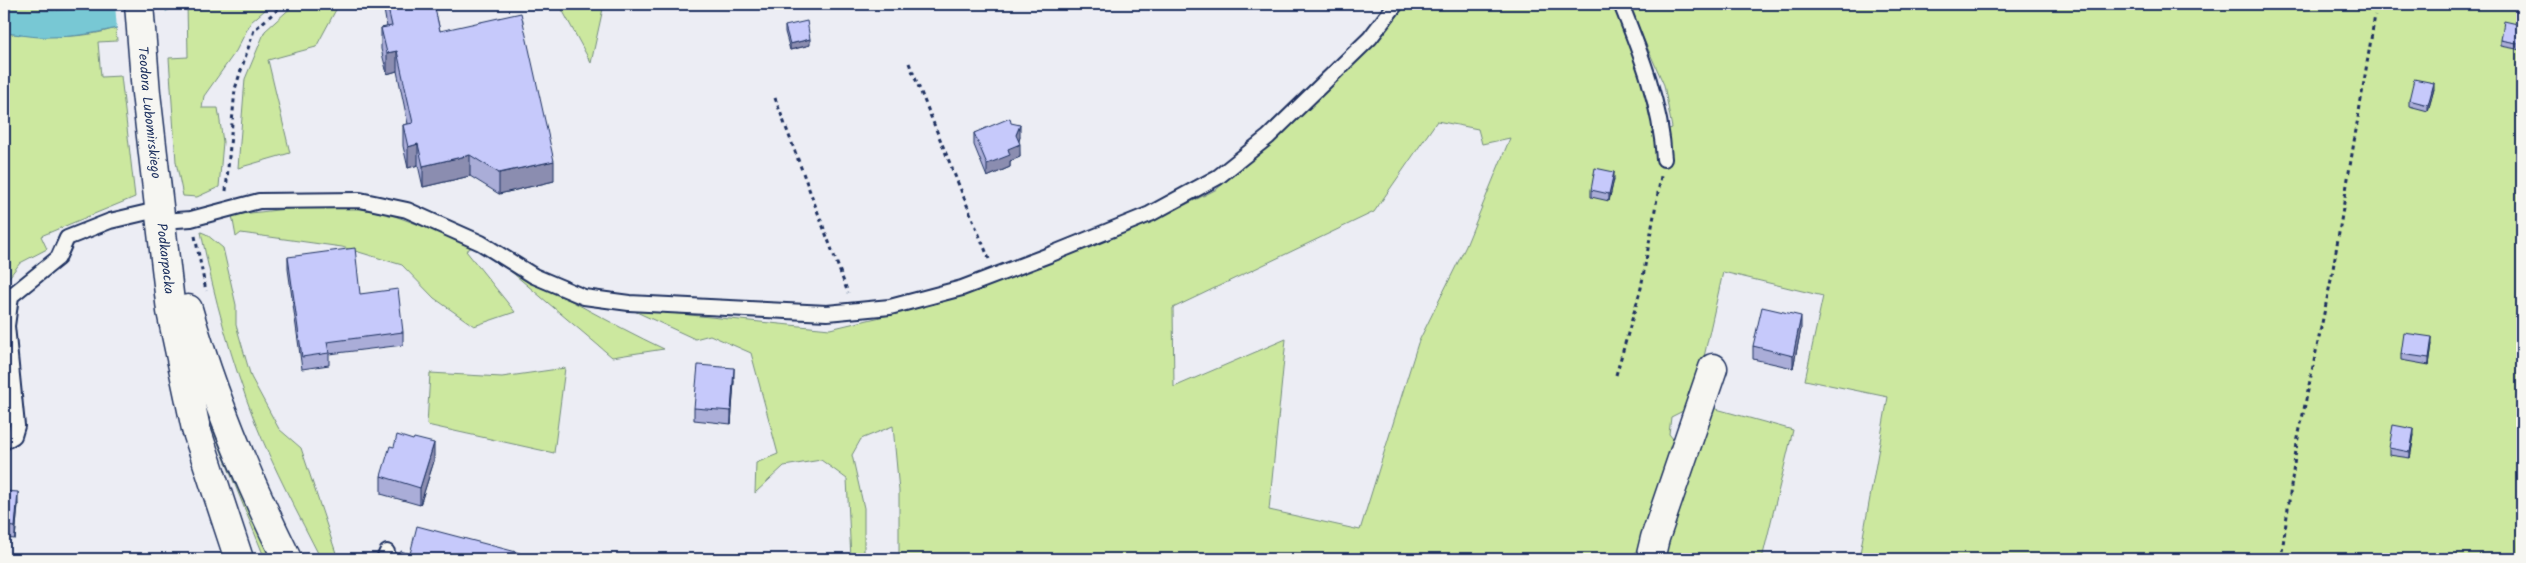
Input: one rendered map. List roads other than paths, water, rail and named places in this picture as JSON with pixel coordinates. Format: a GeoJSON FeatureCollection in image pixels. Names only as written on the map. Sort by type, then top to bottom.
{"type":"FeatureCollection","features":[{"type":"Feature","properties":{"kind":"main road","name":"Teodora Lubomirskiego"},"geometry":{"type":"LineString","coordinates":[[139,4],[146,93],[162,215]]}},
{"type":"Feature","properties":{"kind":"main road","name":"Podkarpacka"},"geometry":{"type":"LineString","coordinates":[[162,215],[172,312],[196,429],[239,559]]}},
{"type":"Feature","properties":{"kind":"main road","name":"Podkarpacka"},"geometry":{"type":"LineString","coordinates":[[162,215],[211,384],[257,499],[288,559]]}},
{"type":"Feature","properties":{"kind":"main road"},"geometry":{"type":"LineString","coordinates":[[1650,559],[1655,538],[1713,368]]}},
{"type":"Feature","properties":{"kind":"lane"},"geometry":{"type":"LineString","coordinates":[[4,442],[14,436],[17,426],[7,326],[11,296],[58,258],[67,238],[110,221],[162,215],[191,219],[222,209],[259,201],[360,200],[407,210],[481,243],[534,276],[584,297],[628,303],[827,313],[890,307],[995,276],[1150,214],[1218,177],[1276,130],[1370,38],[1396,4]]}},
{"type":"Feature","properties":{"kind":"lane"},"geometry":{"type":"LineString","coordinates":[[1621,4],[1645,65],[1663,133],[1664,159]]}},
{"type":"Feature","properties":{"kind":"water"},"geometry":{"type":"Polygon","coordinates":[[[106,4],[182,4],[135,23],[84,35],[44,37],[4,33],[4,9],[69,10],[106,4]]]}}]}
